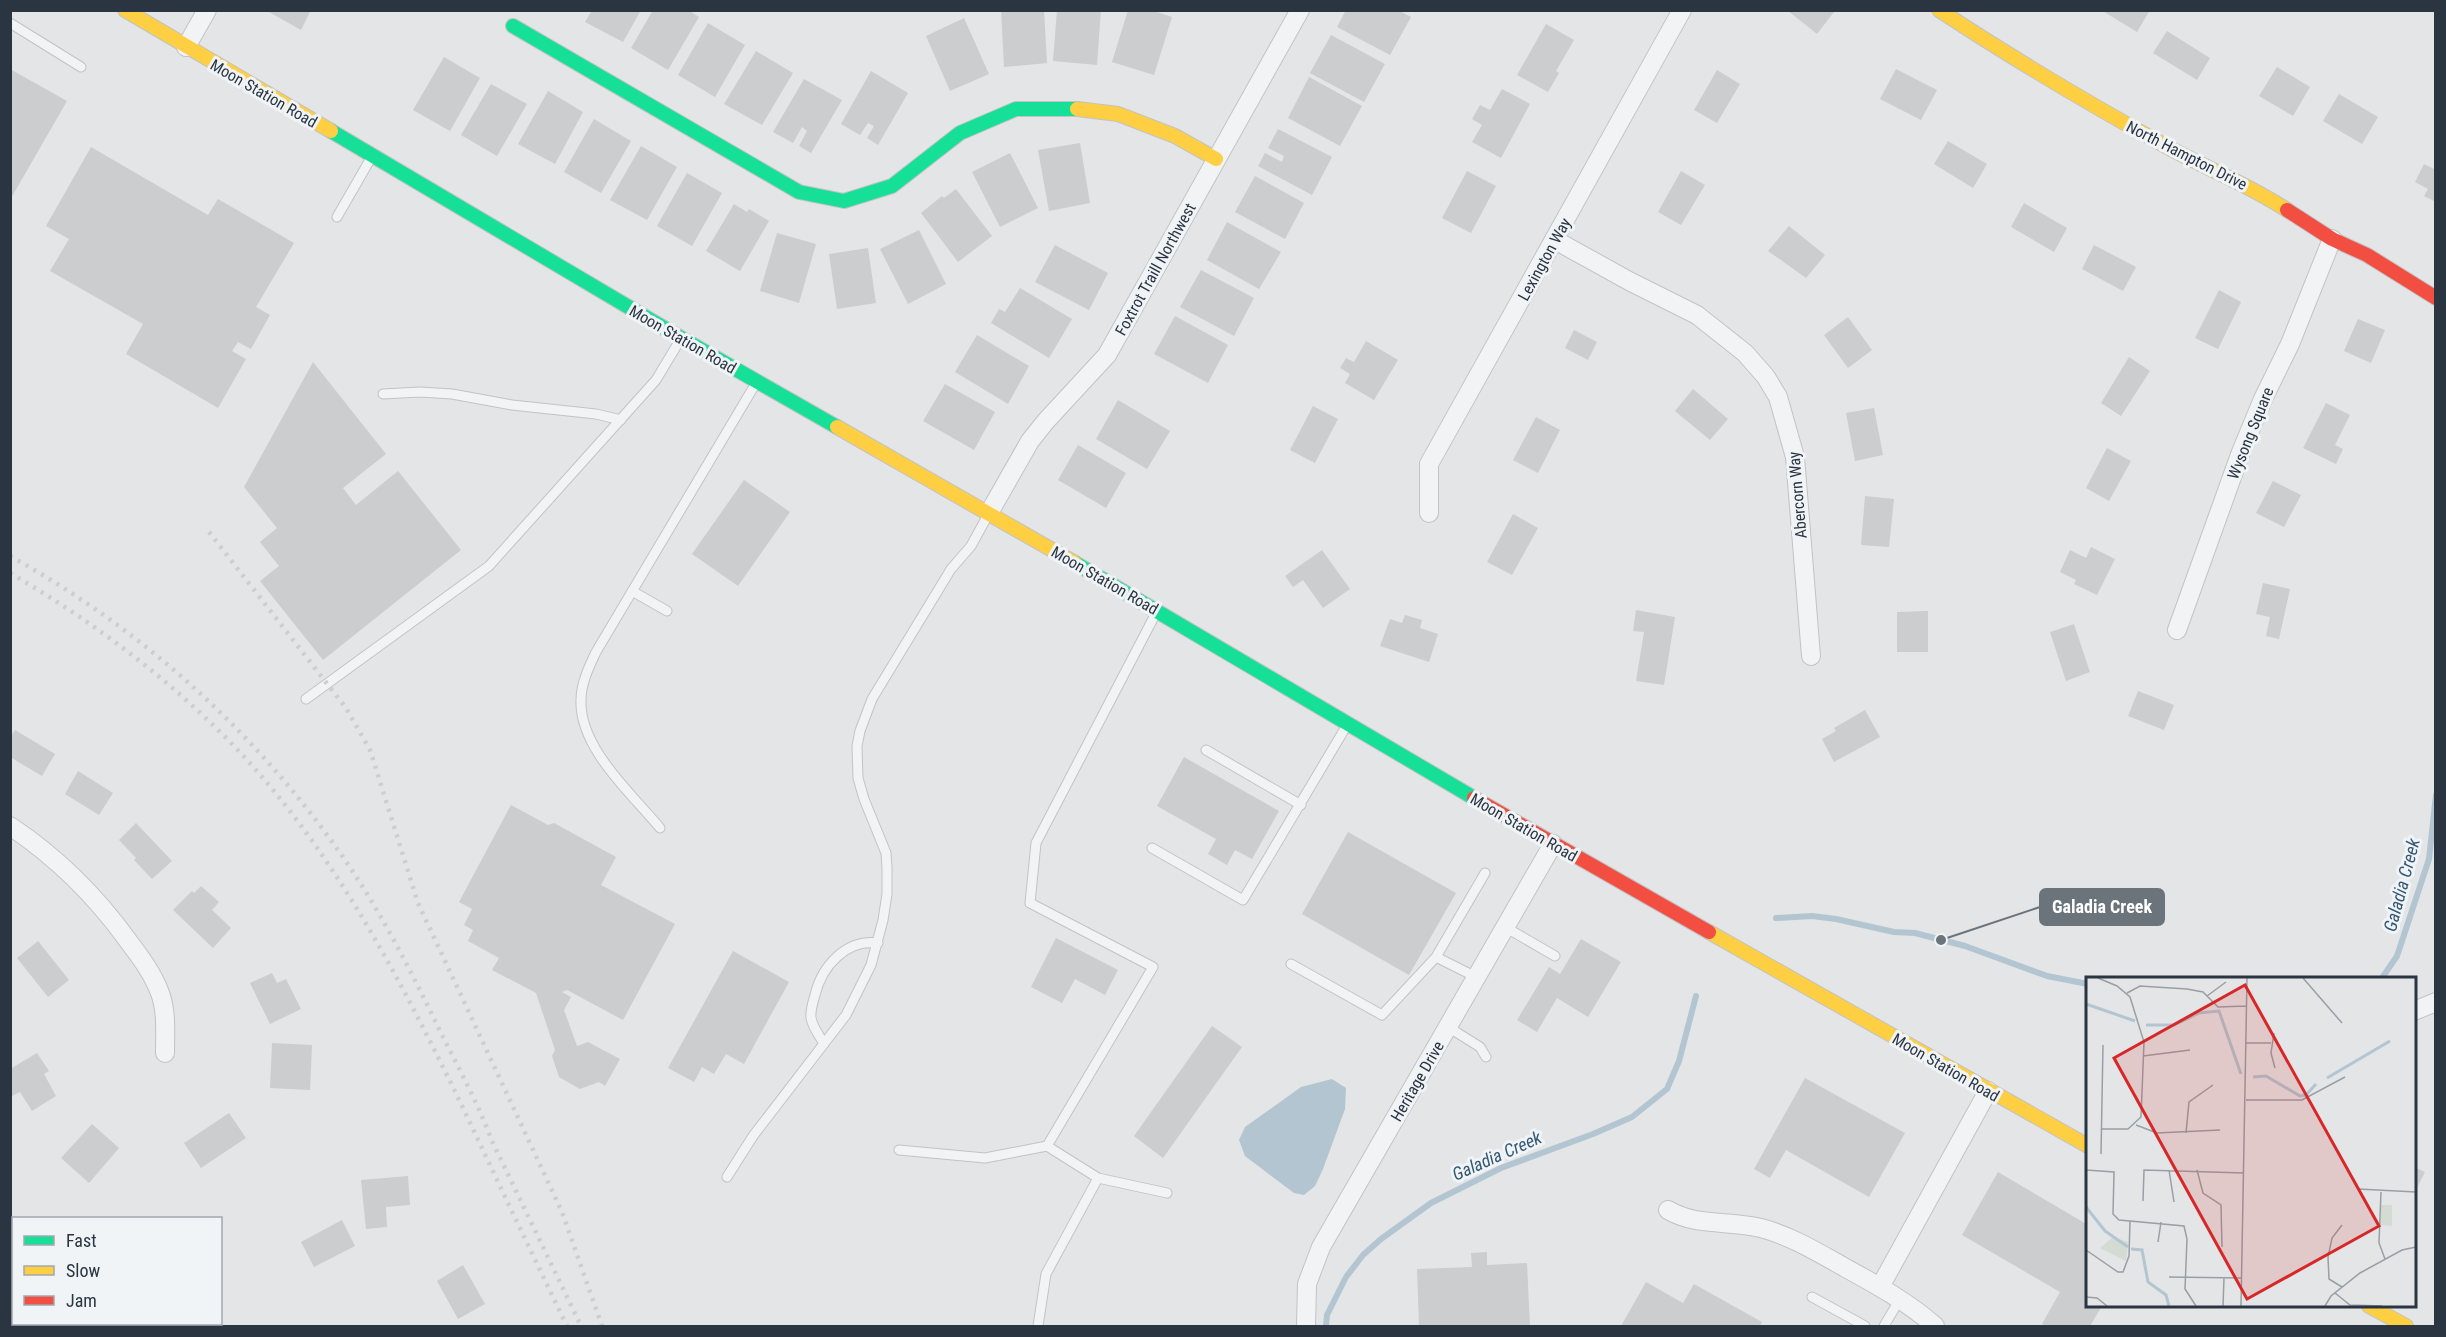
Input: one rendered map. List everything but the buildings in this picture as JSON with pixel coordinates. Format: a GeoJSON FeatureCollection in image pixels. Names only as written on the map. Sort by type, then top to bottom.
{"type":"FeatureCollection","features":[{"type":"Feature","properties":{"kind":"street","name":"Moon Station Road"},"geometry":{"type":"LineString","coordinates":[[125,10],[681,338],[1158,611],[1552,844],[2086,1145]]}},
{"type":"Feature","properties":{"kind":"street"},"geometry":{"type":"LineString","coordinates":[[186,47],[207,10]]}},
{"type":"Feature","properties":{"kind":"street","name":"Foxtrot Traill Northwest"},"geometry":{"type":"LineString","coordinates":[[989,513],[1030,441],[1107,355],[1299,10]]}},
{"type":"Feature","properties":{"kind":"street","name":"Lexington Way"},"geometry":{"type":"LineString","coordinates":[[1429,513],[1429,464],[1682,10]]}},
{"type":"Feature","properties":{"kind":"street","name":"North Hampton Drive"},"geometry":{"type":"LineString","coordinates":[[1939,10],[2015,60],[2164,145],[2265,195],[2332,239],[2367,255],[2436,298]]}},
{"type":"Feature","properties":{"kind":"street"},"geometry":{"type":"LineString","coordinates":[[513,26],[799,192],[844,201],[892,186],[960,132],[1016,110],[1065,107],[1118,114],[1175,136],[1216,159]]}},
{"type":"Feature","properties":{"kind":"street","name":"Wysong Square"},"geometry":{"type":"LineString","coordinates":[[2177,630],[2241,452],[2263,399],[2290,344],[2332,239]]}},
{"type":"Feature","properties":{"kind":"street","name":"Abercorn Way"},"geometry":{"type":"LineString","coordinates":[[1555,240],[1697,315],[1745,353],[1766,377],[1779,397],[1795,457],[1811,656]]}},
{"type":"Feature","properties":{"kind":"street"},"geometry":{"type":"LineString","coordinates":[[10,826],[36,843],[71,872],[112,918],[148,968],[161,995],[165,1016],[165,1053]]}},
{"type":"Feature","properties":{"kind":"street","name":"Heritage Drive"},"geometry":{"type":"LineString","coordinates":[[1306,1326],[1307,1284],[1321,1247],[1552,844]]}},
{"type":"Feature","properties":{"kind":"street"},"geometry":{"type":"LineString","coordinates":[[2416,1011],[2436,1002]]}},
{"type":"Feature","properties":{"kind":"street"},"geometry":{"type":"LineString","coordinates":[[1880,1287],[1989,1091]]}},
{"type":"Feature","properties":{"kind":"street"},"geometry":{"type":"LineString","coordinates":[[1668,1210],[1680,1217],[1698,1222],[1750,1226],[1775,1232],[1802,1243],[1900,1299],[1935,1326]]}},
{"type":"Feature","properties":{"kind":"street"},"geometry":{"type":"LineString","coordinates":[[2373,1307],[2406,1326]]}},
{"type":"Feature","properties":{"kind":"lane"},"geometry":{"type":"LineString","coordinates":[[10,23],[81,67]]}},
{"type":"Feature","properties":{"kind":"lane"},"geometry":{"type":"LineString","coordinates":[[337,217],[372,156]]}},
{"type":"Feature","properties":{"kind":"lane"},"geometry":{"type":"LineString","coordinates":[[306,699],[489,566],[657,380],[681,338]]}},
{"type":"Feature","properties":{"kind":"lane"},"geometry":{"type":"LineString","coordinates":[[660,828],[605,765],[588,734],[580,701],[586,673],[757,381]]}},
{"type":"Feature","properties":{"kind":"lane"},"geometry":{"type":"LineString","coordinates":[[383,394],[420,392],[452,394],[512,405],[596,414],[621,420]]}},
{"type":"Feature","properties":{"kind":"lane"},"geometry":{"type":"LineString","coordinates":[[727,1177],[753,1136],[851,1006],[871,965],[878,943],[887,894],[887,868],[886,853],[858,778],[856,756],[860,731],[872,699],[951,569],[971,546],[989,513]]}},
{"type":"Feature","properties":{"kind":"lane"},"geometry":{"type":"LineString","coordinates":[[632,591],[667,611]]}},
{"type":"Feature","properties":{"kind":"lane"},"geometry":{"type":"LineString","coordinates":[[1047,1146],[1153,967],[1030,903],[1036,843],[1158,611]]}},
{"type":"Feature","properties":{"kind":"lane"},"geometry":{"type":"LineString","coordinates":[[1152,848],[1243,900],[1348,723]]}},
{"type":"Feature","properties":{"kind":"lane"},"geometry":{"type":"LineString","coordinates":[[1206,750],[1301,805]]}},
{"type":"Feature","properties":{"kind":"lane"},"geometry":{"type":"LineString","coordinates":[[1291,964],[1382,1015],[1436,957],[1485,873]]}},
{"type":"Feature","properties":{"kind":"lane"},"geometry":{"type":"LineString","coordinates":[[1505,927],[1555,956]]}},
{"type":"Feature","properties":{"kind":"lane"},"geometry":{"type":"LineString","coordinates":[[824,1044],[814,1028],[811,1016],[818,983],[825,968],[835,957],[857,944],[878,943]]}},
{"type":"Feature","properties":{"kind":"lane"},"geometry":{"type":"LineString","coordinates":[[1436,957],[1476,977]]}},
{"type":"Feature","properties":{"kind":"lane"},"geometry":{"type":"LineString","coordinates":[[1448,1027],[1480,1047],[1486,1057]]}},
{"type":"Feature","properties":{"kind":"lane"},"geometry":{"type":"LineString","coordinates":[[899,1150],[985,1158],[1047,1146],[1098,1178],[1167,1193]]}},
{"type":"Feature","properties":{"kind":"lane"},"geometry":{"type":"LineString","coordinates":[[1038,1326],[1046,1274],[1098,1178]]}},
{"type":"Feature","properties":{"kind":"lane"},"geometry":{"type":"LineString","coordinates":[[1812,1297],[1865,1326]]}},
{"type":"Feature","properties":{"kind":"lane"},"geometry":{"type":"LineString","coordinates":[[1884,1326],[1900,1299]]}},
{"type":"Feature","properties":{"kind":"water"},"geometry":{"type":"Polygon","coordinates":[[[1332,1079],[1346,1088],[1345,1109],[1315,1186],[1304,1195],[1294,1193],[1245,1156],[1239,1140],[1245,1127],[1301,1087],[1332,1079]]]}},
{"type":"Feature","properties":{"kind":"waterway","name":"Galadia Creek"},"geometry":{"type":"LineString","coordinates":[[2383,977],[2397,956],[2429,859],[2436,795]]}},
{"type":"Feature","properties":{"kind":"waterway","name":"Galadia Creek"},"geometry":{"type":"LineString","coordinates":[[1776,918],[1812,916],[1894,932],[1915,933],[1965,946],[2047,976],[2086,984]]}},
{"type":"Feature","properties":{"kind":"waterway","name":"Galadia Creek"},"geometry":{"type":"LineString","coordinates":[[1326,1326],[1327,1315],[1346,1277],[1363,1255],[1431,1203],[1501,1168],[1632,1117],[1667,1089],[1679,1061],[1696,996]]}},
{"type":"Feature","properties":{"kind":"railway"},"geometry":{"type":"LineString","coordinates":[[209,532],[346,708],[370,750],[418,903],[562,1212],[602,1326]]}},
{"type":"Feature","properties":{"kind":"railway"},"geometry":{"type":"LineString","coordinates":[[10,556],[58,584],[104,615],[191,685],[269,763],[338,850],[393,938],[417,984],[581,1326]]}},
{"type":"Feature","properties":{"kind":"railway"},"geometry":{"type":"LineString","coordinates":[[10,573],[92,626],[169,685],[217,729],[256,770],[292,814],[326,860],[357,908],[413,1008],[567,1326]]}},
{"type":"Feature","properties":{"kind":"traffic: fast"},"geometry":{"type":"LineString","coordinates":[[513,26],[799,192],[844,201],[892,186],[960,133],[1016,109],[1077,109]]}},
{"type":"Feature","properties":{"kind":"traffic: fast"},"geometry":{"type":"LineString","coordinates":[[331,131],[681,338],[837,427]]}},
{"type":"Feature","properties":{"kind":"traffic: fast"},"geometry":{"type":"LineString","coordinates":[[1075,563],[1474,798]]}},
{"type":"Feature","properties":{"kind":"traffic: slow"},"geometry":{"type":"LineString","coordinates":[[125,10],[331,131]]}},
{"type":"Feature","properties":{"kind":"traffic: slow"},"geometry":{"type":"LineString","coordinates":[[1939,10],[2105,112],[2287,210]]}},
{"type":"Feature","properties":{"kind":"traffic: slow"},"geometry":{"type":"LineString","coordinates":[[1077,109],[1118,114],[1175,136],[1216,159]]}},
{"type":"Feature","properties":{"kind":"traffic: slow"},"geometry":{"type":"LineString","coordinates":[[837,427],[1075,563]]}},
{"type":"Feature","properties":{"kind":"traffic: slow"},"geometry":{"type":"LineString","coordinates":[[1709,932],[2086,1145]]}},
{"type":"Feature","properties":{"kind":"traffic: slow"},"geometry":{"type":"LineString","coordinates":[[2371,1307],[2406,1326]]}},
{"type":"Feature","properties":{"kind":"traffic: jam"},"geometry":{"type":"LineString","coordinates":[[2287,210],[2332,239],[2367,255],[2436,298]]}},
{"type":"Feature","properties":{"kind":"traffic: jam"},"geometry":{"type":"LineString","coordinates":[[1474,798],[1709,932]]}},
{"type":"Feature","properties":{"kind":"place","name":"Galadia Creek"},"geometry":{"type":"Point","coordinates":[1941,940]}}]}
